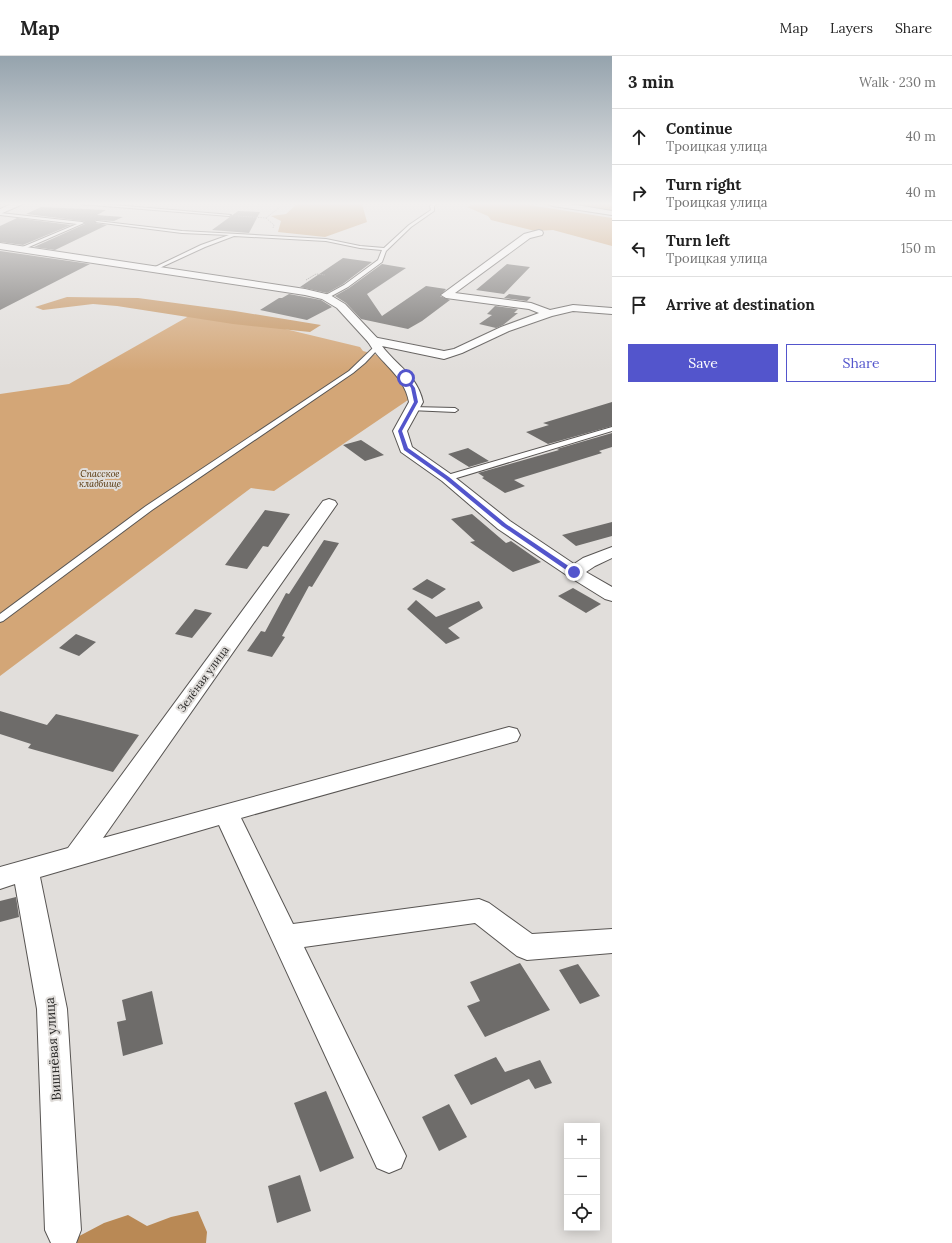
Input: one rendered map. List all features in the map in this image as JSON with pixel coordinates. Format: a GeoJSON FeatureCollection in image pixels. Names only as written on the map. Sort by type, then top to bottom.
{"type":"FeatureCollection","features":[{"type":"Feature","properties":{"kind":"street"},"geometry":{"type":"LineString","coordinates":[[84,259],[305,292],[326,297],[342,306],[413,388],[416,402],[400,431],[406,449],[447,478],[504,525],[574,572],[612,595]]}},
{"type":"Feature","properties":{"kind":"street"},"geometry":{"type":"LineString","coordinates":[[495,259],[446,295],[531,306],[549,313]]}},
{"type":"Feature","properties":{"kind":"street"},"geometry":{"type":"LineString","coordinates":[[375,344],[444,355],[458,351],[505,329],[549,313],[573,308],[612,311]]}},
{"type":"Feature","properties":{"kind":"street"},"geometry":{"type":"LineString","coordinates":[[392,363],[424,352]]}},
{"type":"Feature","properties":{"kind":"street","name":"Зелёная улица"},"geometry":{"type":"LineString","coordinates":[[77,855],[329,504]]}},
{"type":"Feature","properties":{"kind":"street"},"geometry":{"type":"LineString","coordinates":[[574,572],[589,562],[612,552]]}},
{"type":"Feature","properties":{"kind":"street"},"geometry":{"type":"LineString","coordinates":[[13,874],[226,813],[509,735]]}},
{"type":"Feature","properties":{"kind":"street"},"geometry":{"type":"LineString","coordinates":[[226,813],[284,938],[389,1156]]}},
{"type":"Feature","properties":{"kind":"street","name":"Вишнёвая улица"},"geometry":{"type":"LineString","coordinates":[[13,874],[52,1009],[63,1230]]}},
{"type":"Feature","properties":{"kind":"street"},"geometry":{"type":"LineString","coordinates":[[284,938],[479,911],[527,947],[612,941]]}},
{"type":"Feature","properties":{"kind":"lane"},"geometry":{"type":"LineString","coordinates":[[153,270],[175,259]]}},
{"type":"Feature","properties":{"kind":"lane"},"geometry":{"type":"LineString","coordinates":[[326,297],[346,286],[381,259]]}},
{"type":"Feature","properties":{"kind":"lane"},"geometry":{"type":"LineString","coordinates":[[0,619],[149,508],[351,372],[363,362],[375,344]]}},
{"type":"Feature","properties":{"kind":"lane"},"geometry":{"type":"LineString","coordinates":[[412,408],[455,410]]}},
{"type":"Feature","properties":{"kind":"lane"},"geometry":{"type":"LineString","coordinates":[[447,478],[612,429]]}},
{"type":"Feature","properties":{"kind":"green space","name":"Спасское кладбище"},"geometry":{"type":"Polygon","coordinates":[[[223,314],[360,347],[363,351],[377,355],[402,377],[408,400],[274,491],[251,488],[0,676],[0,394],[69,384],[189,316],[223,314]]]}},
{"type":"Feature","properties":{"kind":"shaded area"},"geometry":{"type":"Polygon","coordinates":[[[67,297],[138,298],[235,311],[321,325],[310,332],[233,324],[117,306],[93,304],[43,310],[35,307],[67,297]]]}},
{"type":"Feature","properties":{"kind":"shaded area"},"geometry":{"type":"Polygon","coordinates":[[[198,1211],[207,1232],[206,1243],[66,1243],[104,1223],[128,1215],[147,1226],[171,1217],[198,1211]]]}},
{"type":"Feature","properties":{"kind":"building"},"geometry":{"type":"Polygon","coordinates":[[[0,259],[58,259],[90,264],[0,310],[0,259]]]}},
{"type":"Feature","properties":{"kind":"building"},"geometry":{"type":"Polygon","coordinates":[[[341,259],[372,262],[343,284],[327,293],[300,287],[341,259]]]}},
{"type":"Feature","properties":{"kind":"building"},"geometry":{"type":"Polygon","coordinates":[[[382,264],[406,268],[367,294],[382,316],[426,286],[446,289],[440,296],[450,300],[422,321],[408,329],[361,319],[346,303],[335,296],[349,288],[382,264]]]}},
{"type":"Feature","properties":{"kind":"building"},"geometry":{"type":"Polygon","coordinates":[[[507,264],[530,267],[504,294],[476,290],[507,264]]]}},
{"type":"Feature","properties":{"kind":"building"},"geometry":{"type":"Polygon","coordinates":[[[289,294],[321,300],[332,307],[307,320],[260,310],[279,298],[289,294]]]}},
{"type":"Feature","properties":{"kind":"building"},"geometry":{"type":"Polygon","coordinates":[[[509,294],[531,297],[527,301],[504,298],[509,294]]]}},
{"type":"Feature","properties":{"kind":"building"},"geometry":{"type":"Polygon","coordinates":[[[495,306],[518,309],[514,313],[518,313],[503,325],[496,328],[479,324],[492,315],[487,314],[495,306]]]}},
{"type":"Feature","properties":{"kind":"building"},"geometry":{"type":"Polygon","coordinates":[[[612,402],[612,426],[548,444],[526,432],[549,425],[543,423],[612,402]]]}},
{"type":"Feature","properties":{"kind":"building"},"geometry":{"type":"Polygon","coordinates":[[[612,433],[612,447],[599,451],[602,453],[514,480],[525,486],[505,493],[482,478],[484,477],[478,473],[559,450],[557,449],[612,433]]]}},
{"type":"Feature","properties":{"kind":"building"},"geometry":{"type":"Polygon","coordinates":[[[361,440],[384,455],[365,461],[343,445],[361,440]]]}},
{"type":"Feature","properties":{"kind":"building"},"geometry":{"type":"Polygon","coordinates":[[[468,448],[489,461],[469,467],[448,454],[468,448]]]}},
{"type":"Feature","properties":{"kind":"building"},"geometry":{"type":"Polygon","coordinates":[[[265,510],[290,514],[268,547],[263,546],[247,569],[225,565],[265,510]]]}},
{"type":"Feature","properties":{"kind":"building"},"geometry":{"type":"Polygon","coordinates":[[[472,514],[506,543],[511,541],[541,562],[513,572],[470,542],[475,541],[451,519],[472,514]]]}},
{"type":"Feature","properties":{"kind":"building"},"geometry":{"type":"Polygon","coordinates":[[[612,522],[612,536],[576,546],[562,535],[612,522]]]}},
{"type":"Feature","properties":{"kind":"building"},"geometry":{"type":"Polygon","coordinates":[[[324,540],[339,543],[312,587],[309,586],[282,636],[285,637],[272,657],[247,651],[261,631],[265,632],[286,593],[289,594],[324,540]]]}},
{"type":"Feature","properties":{"kind":"building"},"geometry":{"type":"Polygon","coordinates":[[[427,579],[446,589],[432,599],[412,589],[427,579]]]}},
{"type":"Feature","properties":{"kind":"building"},"geometry":{"type":"Polygon","coordinates":[[[573,588],[601,604],[586,613],[558,596],[573,588]]]}},
{"type":"Feature","properties":{"kind":"building"},"geometry":{"type":"Polygon","coordinates":[[[416,600],[436,617],[479,601],[483,608],[448,628],[460,638],[446,644],[407,609],[416,600]]]}},
{"type":"Feature","properties":{"kind":"building"},"geometry":{"type":"Polygon","coordinates":[[[195,609],[212,613],[192,638],[175,634],[195,609]]]}},
{"type":"Feature","properties":{"kind":"building"},"geometry":{"type":"Polygon","coordinates":[[[76,634],[96,642],[79,656],[59,648],[76,634]]]}},
{"type":"Feature","properties":{"kind":"building"},"geometry":{"type":"Polygon","coordinates":[[[0,711],[47,725],[56,714],[139,735],[113,772],[28,748],[31,744],[0,734],[0,711]]]}},
{"type":"Feature","properties":{"kind":"building"},"geometry":{"type":"Polygon","coordinates":[[[16,897],[19,917],[0,922],[0,901],[16,897]]]}},
{"type":"Feature","properties":{"kind":"building"},"geometry":{"type":"Polygon","coordinates":[[[520,963],[550,1010],[485,1037],[467,1006],[480,1001],[470,982],[520,963]]]}},
{"type":"Feature","properties":{"kind":"building"},"geometry":{"type":"Polygon","coordinates":[[[578,964],[600,996],[580,1004],[559,970],[578,964]]]}},
{"type":"Feature","properties":{"kind":"building"},"geometry":{"type":"Polygon","coordinates":[[[152,991],[163,1044],[123,1056],[117,1022],[126,1020],[122,1000],[152,991]]]}},
{"type":"Feature","properties":{"kind":"building"},"geometry":{"type":"Polygon","coordinates":[[[496,1057],[505,1072],[540,1060],[552,1083],[535,1089],[529,1079],[471,1105],[454,1075],[496,1057]]]}},
{"type":"Feature","properties":{"kind":"building"},"geometry":{"type":"Polygon","coordinates":[[[326,1091],[354,1158],[320,1172],[294,1103],[326,1091]]]}},
{"type":"Feature","properties":{"kind":"building"},"geometry":{"type":"Polygon","coordinates":[[[449,1104],[467,1137],[439,1151],[422,1117],[449,1104]]]}},
{"type":"Feature","properties":{"kind":"building"},"geometry":{"type":"Polygon","coordinates":[[[300,1175],[311,1211],[277,1223],[268,1186],[300,1175]]]}},
{"type":"Feature","properties":{"kind":"route"},"geometry":{"type":"LineString","coordinates":[[406,378],[413,388],[416,402],[400,431],[406,449],[447,478],[504,525],[574,572]]}}]}
